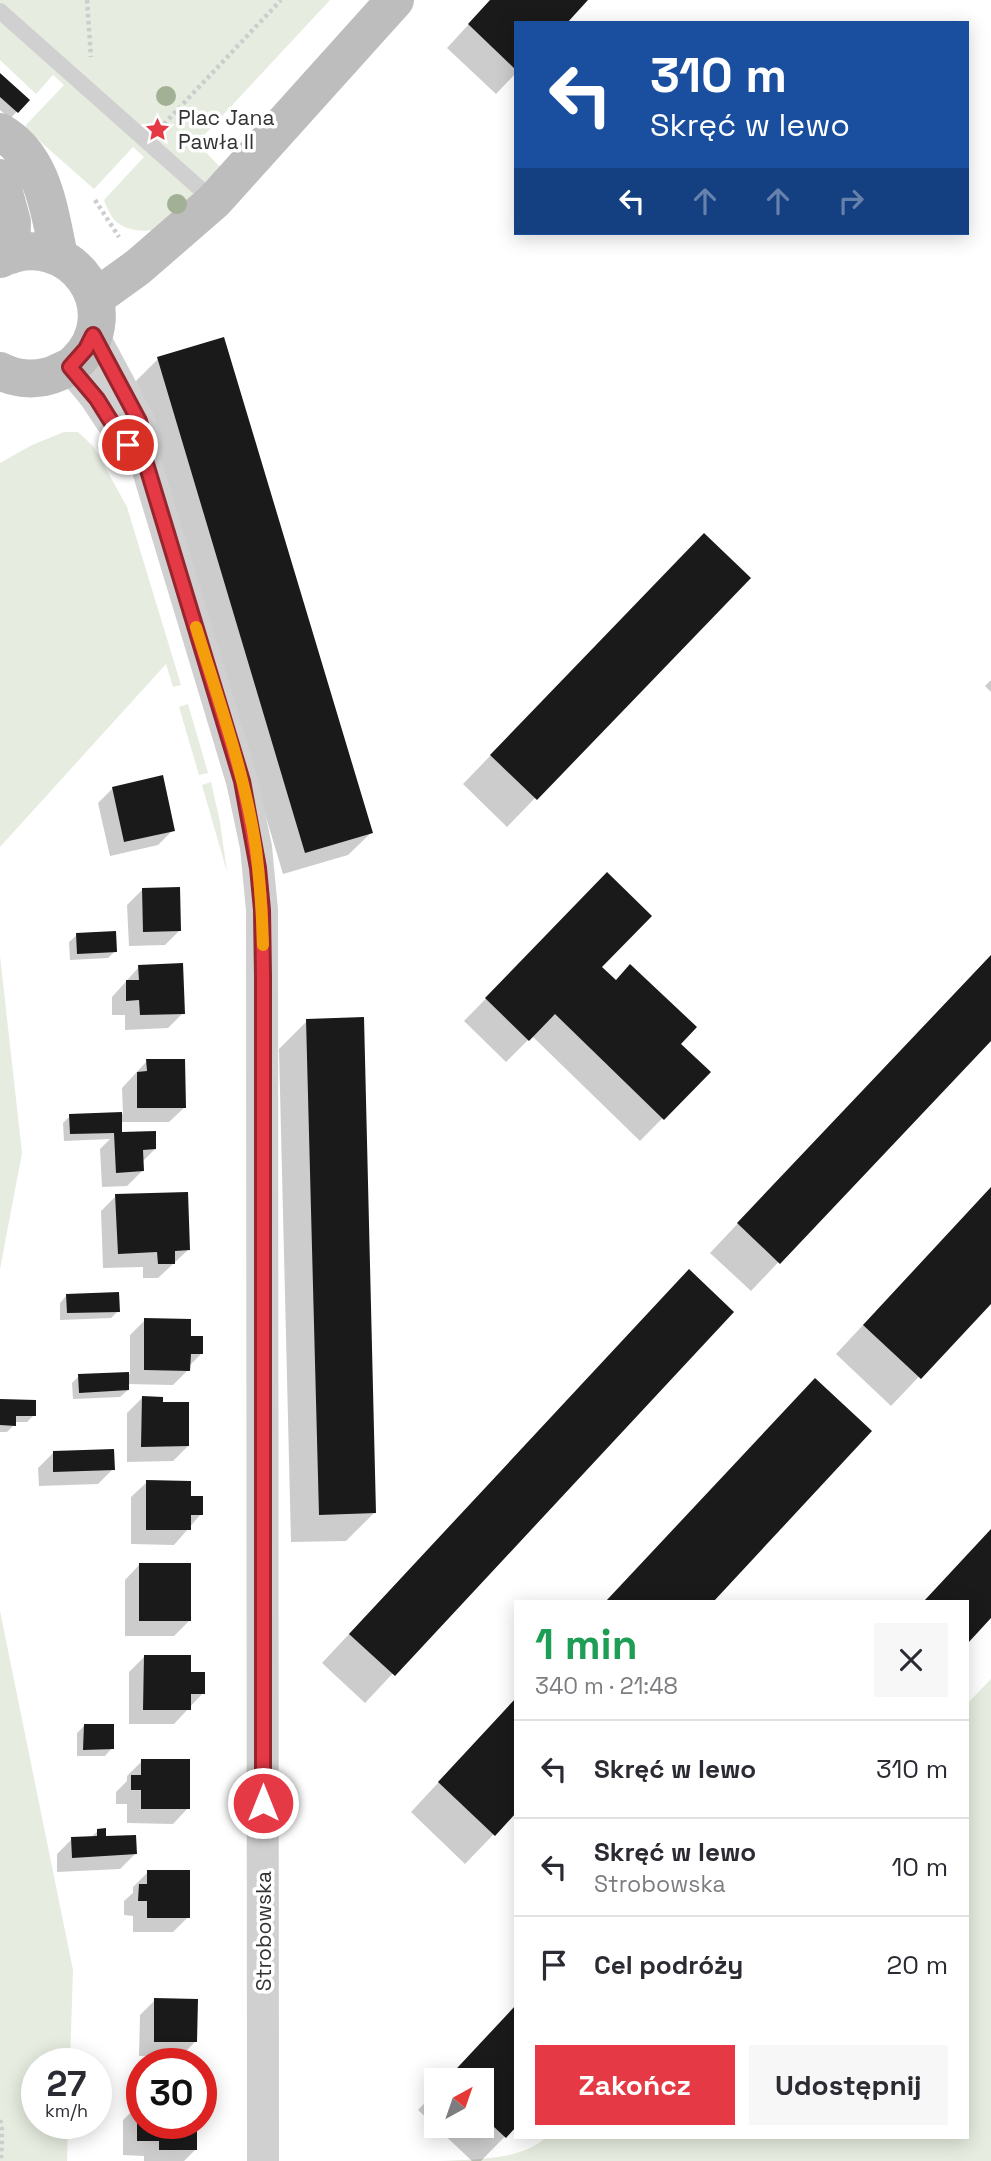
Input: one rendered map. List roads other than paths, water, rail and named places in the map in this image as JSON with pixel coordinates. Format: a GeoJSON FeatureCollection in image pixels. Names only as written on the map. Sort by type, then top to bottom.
{"type":"FeatureCollection","features":[{"type":"Feature","properties":{"kind":"street"},"geometry":{"type":"LineString","coordinates":[[94,298],[138,267],[214,201],[395,0]]}},
{"type":"Feature","properties":{"kind":"street"},"geometry":{"type":"LineString","coordinates":[[0,132],[22,149],[35,168],[42,183],[58,256]]}},
{"type":"Feature","properties":{"kind":"street"},"geometry":{"type":"LineString","coordinates":[[0,178],[12,222],[5,257]]}},
{"type":"Feature","properties":{"kind":"street"},"geometry":{"type":"LineString","coordinates":[[3,378],[44,379],[70,367],[86,349],[93,335],[96,316],[94,298],[88,282],[75,267],[58,256],[40,251],[20,251],[5,257]]}},
{"type":"Feature","properties":{"kind":"street","name":"Strobowska"},"geometry":{"type":"LineString","coordinates":[[93,335],[139,421],[144,439],[144,457],[242,781],[256,847],[262,910],[263,2161]]}},
{"type":"Feature","properties":{"kind":"street","name":"Strobowska"},"geometry":{"type":"LineString","coordinates":[[70,367],[97,399],[128,445],[144,457]]}},
{"type":"Feature","properties":{"kind":"lane"},"geometry":{"type":"LineString","coordinates":[[0,11],[214,201]]}},
{"type":"Feature","properties":{"kind":"place","name":"Plac Jana Pawła II"},"geometry":{"type":"Point","coordinates":[158,129]}}]}
